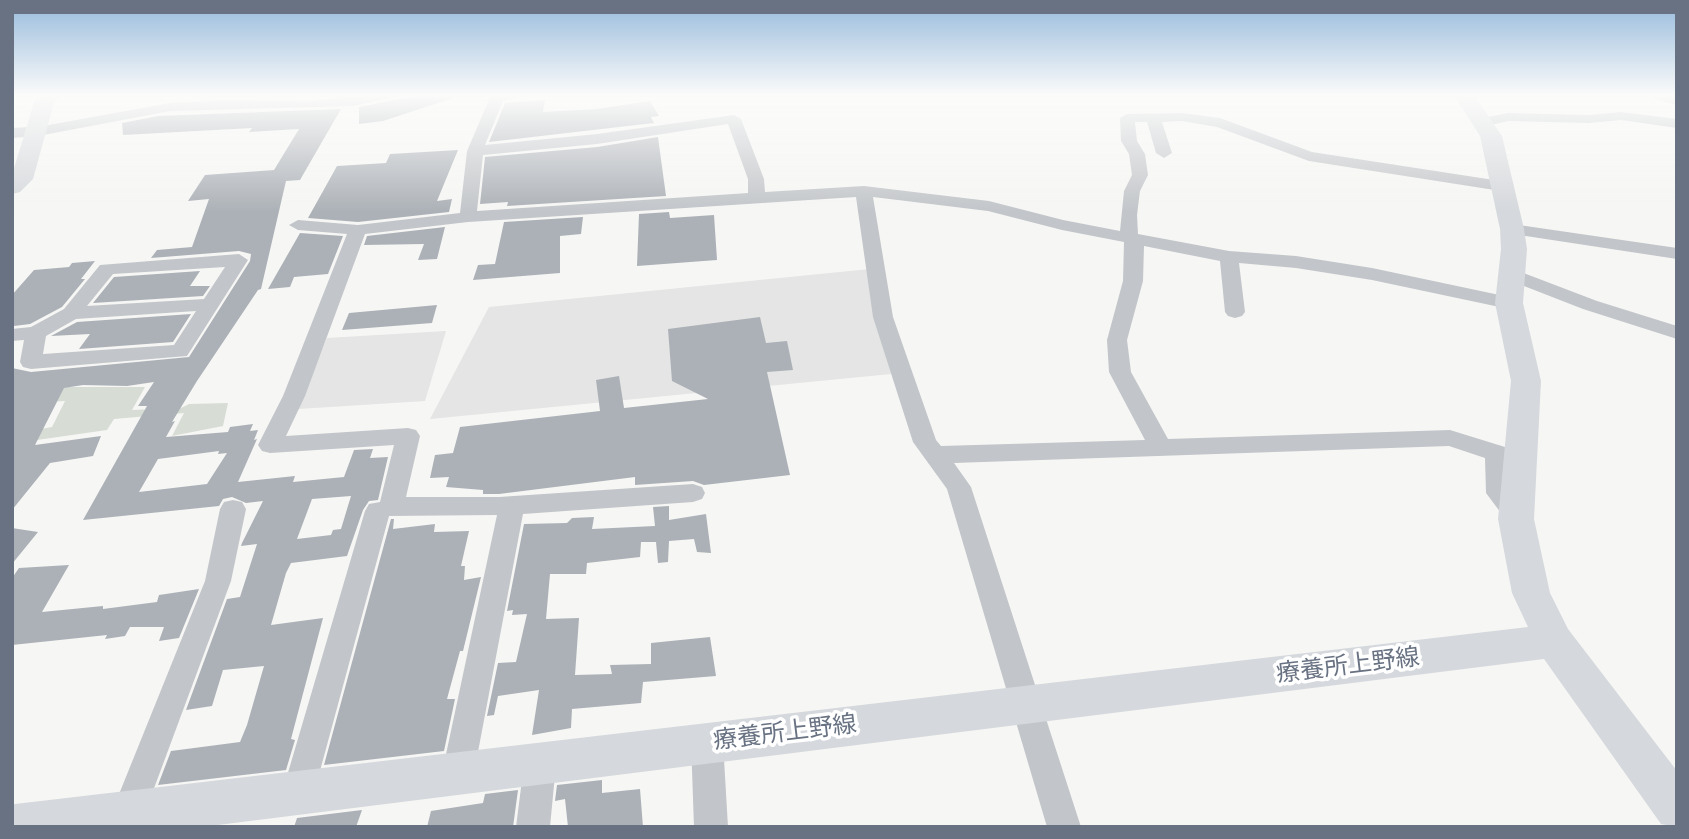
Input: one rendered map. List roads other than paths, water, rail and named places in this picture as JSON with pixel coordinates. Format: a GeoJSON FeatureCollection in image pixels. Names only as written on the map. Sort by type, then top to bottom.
{"type":"FeatureCollection","features":[{"type":"Feature","properties":{"kind":"street"},"geometry":{"type":"LineString","coordinates":[[12,187],[22,179],[37,134]]}},
{"type":"Feature","properties":{"kind":"street"},"geometry":{"type":"LineString","coordinates":[[468,217],[475,150],[482,134]]}},
{"type":"Feature","properties":{"kind":"street"},"geometry":{"type":"LineString","coordinates":[[475,150],[632,134]]}},
{"type":"Feature","properties":{"kind":"street"},"geometry":{"type":"LineString","coordinates":[[739,134],[756,179],[757,198]]}},
{"type":"Feature","properties":{"kind":"street"},"geometry":{"type":"LineString","coordinates":[[1128,134],[1129,141],[1137,154],[1140,175],[1132,191],[1128,215],[1129,237],[1135,243],[1133,281],[1117,340],[1120,372],[1140,405],[1160,447]]}},
{"type":"Feature","properties":{"kind":"street"},"geometry":{"type":"LineString","coordinates":[[1158,134],[1164,153]]}},
{"type":"Feature","properties":{"kind":"street"},"geometry":{"type":"LineString","coordinates":[[1253,134],[1281,148],[1328,160],[1501,186]]}},
{"type":"Feature","properties":{"kind":"street"},"geometry":{"type":"LineString","coordinates":[[1490,134],[1512,229],[1511,289],[1526,381],[1516,514],[1531,593],[1555,641],[1677,808]]}},
{"type":"Feature","properties":{"kind":"street"},"geometry":{"type":"LineString","coordinates":[[864,191],[883,317],[925,442],[959,487],[1024,705],[1064,827]]}},
{"type":"Feature","properties":{"kind":"street"},"geometry":{"type":"LineString","coordinates":[[298,225],[358,230],[468,217],[864,191],[989,206],[1062,225],[1229,257],[1296,262],[1372,274],[1511,289],[1590,305],[1677,333]]}},
{"type":"Feature","properties":{"kind":"street"},"geometry":{"type":"LineString","coordinates":[[1512,229],[1677,254]]}},
{"type":"Feature","properties":{"kind":"street"},"geometry":{"type":"LineString","coordinates":[[358,230],[294,396],[270,445],[408,436],[391,507],[512,505],[693,493]]}},
{"type":"Feature","properties":{"kind":"street"},"geometry":{"type":"LineString","coordinates":[[12,335],[36,333],[71,313],[122,253]]}},
{"type":"Feature","properties":{"kind":"street"},"geometry":{"type":"LineString","coordinates":[[1229,257],[1235,312]]}},
{"type":"Feature","properties":{"kind":"street"},"geometry":{"type":"LineString","coordinates":[[36,333],[31,362],[180,351],[239,260],[107,269]]}},
{"type":"Feature","properties":{"kind":"street"},"geometry":{"type":"LineString","coordinates":[[71,313],[211,303]]}},
{"type":"Feature","properties":{"kind":"street"},"geometry":{"type":"LineString","coordinates":[[935,455],[1450,438],[1497,453],[1498,493],[1516,514]]}},
{"type":"Feature","properties":{"kind":"street"},"geometry":{"type":"LineString","coordinates":[[458,773],[512,505]]}},
{"type":"Feature","properties":{"kind":"street"},"geometry":{"type":"LineString","coordinates":[[113,819],[218,581],[233,509]]}},
{"type":"Feature","properties":{"kind":"street"},"geometry":{"type":"LineString","coordinates":[[298,793],[378,511]]}},
{"type":"Feature","properties":{"kind":"street","name":"療養所上野線"},"geometry":{"type":"LineString","coordinates":[[15,827],[113,819],[707,742],[1555,641]]}},
{"type":"Feature","properties":{"kind":"street"},"geometry":{"type":"LineString","coordinates":[[707,742],[711,827]]}},
{"type":"Feature","properties":{"kind":"street"},"geometry":{"type":"LineString","coordinates":[[533,827],[540,764]]}}]}
